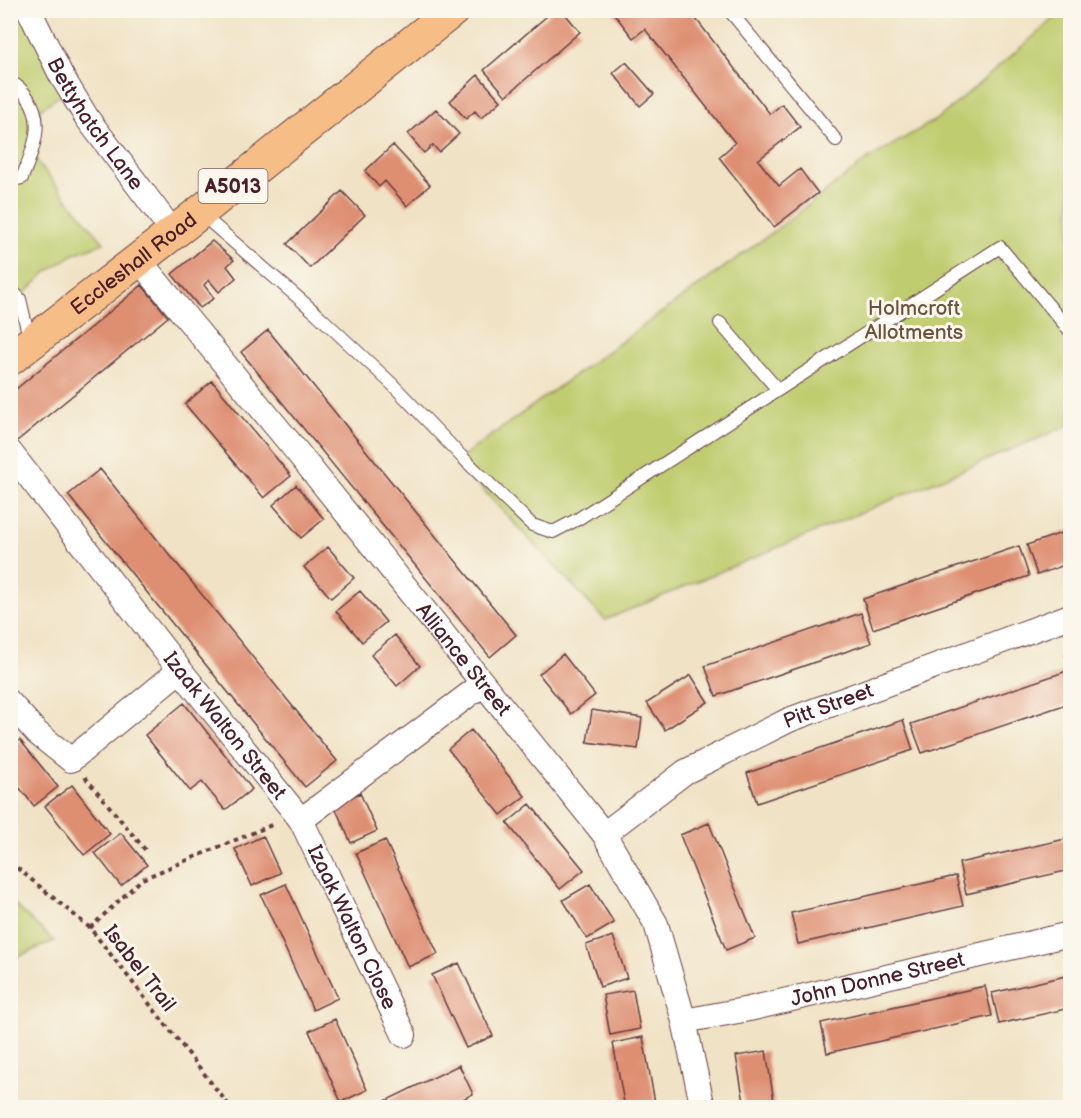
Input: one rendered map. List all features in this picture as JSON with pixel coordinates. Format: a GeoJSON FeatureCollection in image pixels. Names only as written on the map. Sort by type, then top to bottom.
{"type":"FeatureCollection","features":[{"type":"Feature","properties":{"kind":"main road","name":"Eccleshall Road"},"geometry":{"type":"LineString","coordinates":[[20,351],[173,231],[200,213],[453,10]]}},
{"type":"Feature","properties":{"kind":"street","name":"Bettyhatch Lane"},"geometry":{"type":"LineString","coordinates":[[29,10],[61,75],[87,117],[173,231]]}},
{"type":"Feature","properties":{"kind":"street","name":"Alliance Street"},"geometry":{"type":"LineString","coordinates":[[138,259],[302,457],[603,834],[656,924],[684,1021],[703,1107]]}},
{"type":"Feature","properties":{"kind":"street","name":"Izaak Walton Street"},"geometry":{"type":"LineString","coordinates":[[10,452],[180,670],[301,820],[483,684]]}},
{"type":"Feature","properties":{"kind":"street","name":"Pitt Street"},"geometry":{"type":"LineString","coordinates":[[603,834],[685,772],[789,720],[1071,616]]}},
{"type":"Feature","properties":{"kind":"street"},"geometry":{"type":"LineString","coordinates":[[10,703],[37,733],[72,760],[180,670]]}},
{"type":"Feature","properties":{"kind":"street","name":"Izaak Walton Close"},"geometry":{"type":"LineString","coordinates":[[301,820],[404,1035]]}},
{"type":"Feature","properties":{"kind":"street","name":"John Donne Street"},"geometry":{"type":"LineString","coordinates":[[684,1021],[749,1009],[1071,934]]}},
{"type":"Feature","properties":{"kind":"lane"},"geometry":{"type":"LineString","coordinates":[[729,10],[836,140]]}},
{"type":"Feature","properties":{"kind":"lane"},"geometry":{"type":"LineString","coordinates":[[10,82],[19,86],[32,104],[38,122],[36,141],[22,178],[10,180]]}},
{"type":"Feature","properties":{"kind":"lane"},"geometry":{"type":"LineString","coordinates":[[200,213],[317,314],[392,384],[532,525],[553,532],[578,519],[1000,247],[1071,331]]}},
{"type":"Feature","properties":{"kind":"lane"},"geometry":{"type":"LineString","coordinates":[[10,288],[20,299],[20,351]]}},
{"type":"Feature","properties":{"kind":"lane"},"geometry":{"type":"LineString","coordinates":[[720,323],[778,390]]}},
{"type":"Feature","properties":{"kind":"path"},"geometry":{"type":"LineString","coordinates":[[72,760],[147,852]]}},
{"type":"Feature","properties":{"kind":"path"},"geometry":{"type":"LineString","coordinates":[[90,928],[142,879],[280,822],[301,820]]}},
{"type":"Feature","properties":{"kind":"path","name":"Isabel Trail"},"geometry":{"type":"LineString","coordinates":[[10,862],[90,928],[231,1107]]}},
{"type":"Feature","properties":{"kind":"green space"},"geometry":{"type":"Polygon","coordinates":[[[24,10],[64,93],[40,109],[37,162],[104,243],[74,254],[44,274],[11,307],[10,11],[24,10]]]}},
{"type":"Feature","properties":{"kind":"green space","name":"Holmcroft Allotments"},"geometry":{"type":"Polygon","coordinates":[[[1063,11],[1070,11],[1070,425],[605,620],[456,461],[773,232],[868,159],[939,118],[1063,11]]]}},
{"type":"Feature","properties":{"kind":"green space"},"geometry":{"type":"Polygon","coordinates":[[[11,901],[54,941],[11,960],[11,901]]]}},
{"type":"Feature","properties":{"kind":"building"},"geometry":{"type":"Polygon","coordinates":[[[554,10],[562,10],[580,32],[506,96],[484,70],[554,10]]]}},
{"type":"Feature","properties":{"kind":"building"},"geometry":{"type":"Polygon","coordinates":[[[611,10],[689,10],[770,114],[782,104],[800,127],[758,160],[779,186],[800,169],[818,193],[774,227],[719,157],[735,143],[645,29],[633,38],[611,10]]]}},
{"type":"Feature","properties":{"kind":"building"},"geometry":{"type":"Polygon","coordinates":[[[626,62],[654,94],[640,106],[613,73],[626,62]]]}},
{"type":"Feature","properties":{"kind":"building"},"geometry":{"type":"Polygon","coordinates":[[[478,75],[501,101],[481,118],[475,111],[466,119],[450,101],[478,75]]]}},
{"type":"Feature","properties":{"kind":"building"},"geometry":{"type":"Polygon","coordinates":[[[436,109],[459,134],[439,152],[433,145],[424,153],[408,134],[436,109]]]}},
{"type":"Feature","properties":{"kind":"building"},"geometry":{"type":"Polygon","coordinates":[[[393,145],[430,185],[407,206],[385,181],[379,187],[365,171],[393,145]]]}},
{"type":"Feature","properties":{"kind":"building"},"geometry":{"type":"Polygon","coordinates":[[[342,191],[365,215],[310,268],[287,244],[342,191]]]}},
{"type":"Feature","properties":{"kind":"building"},"geometry":{"type":"Polygon","coordinates":[[[212,241],[234,260],[227,266],[236,278],[219,292],[209,280],[204,285],[214,298],[200,308],[172,274],[212,241]]]}},
{"type":"Feature","properties":{"kind":"building"},"geometry":{"type":"Polygon","coordinates":[[[142,285],[168,317],[17,441],[10,434],[10,394],[142,285]]]}},
{"type":"Feature","properties":{"kind":"building"},"geometry":{"type":"Polygon","coordinates":[[[268,330],[516,635],[490,657],[241,352],[268,330]]]}},
{"type":"Feature","properties":{"kind":"building"},"geometry":{"type":"Polygon","coordinates":[[[212,381],[291,476],[264,498],[185,404],[212,381]]]}},
{"type":"Feature","properties":{"kind":"building"},"geometry":{"type":"Polygon","coordinates":[[[100,469],[337,761],[305,787],[68,495],[100,469]]]}},
{"type":"Feature","properties":{"kind":"building"},"geometry":{"type":"Polygon","coordinates":[[[296,485],[324,519],[301,538],[273,505],[296,485]]]}},
{"type":"Feature","properties":{"kind":"building"},"geometry":{"type":"Polygon","coordinates":[[[1070,530],[1070,563],[1037,575],[1027,545],[1070,530]]]}},
{"type":"Feature","properties":{"kind":"building"},"geometry":{"type":"Polygon","coordinates":[[[1019,546],[1029,576],[873,629],[863,599],[1019,546]]]}},
{"type":"Feature","properties":{"kind":"building"},"geometry":{"type":"Polygon","coordinates":[[[328,547],[354,578],[331,598],[304,567],[328,547]]]}},
{"type":"Feature","properties":{"kind":"building"},"geometry":{"type":"Polygon","coordinates":[[[360,591],[386,622],[362,642],[336,611],[360,591]]]}},
{"type":"Feature","properties":{"kind":"building"},"geometry":{"type":"Polygon","coordinates":[[[861,613],[871,643],[716,696],[705,666],[861,613]]]}},
{"type":"Feature","properties":{"kind":"building"},"geometry":{"type":"Polygon","coordinates":[[[395,635],[420,666],[397,686],[371,655],[395,635]]]}},
{"type":"Feature","properties":{"kind":"building"},"geometry":{"type":"Polygon","coordinates":[[[1070,653],[1070,672],[1065,655],[1070,653]]]}},
{"type":"Feature","properties":{"kind":"building"},"geometry":{"type":"Polygon","coordinates":[[[563,654],[595,695],[571,714],[539,674],[563,654]]]}},
{"type":"Feature","properties":{"kind":"building"},"geometry":{"type":"Polygon","coordinates":[[[1067,671],[1070,681],[1070,703],[922,753],[911,724],[1067,671]]]}},
{"type":"Feature","properties":{"kind":"building"},"geometry":{"type":"Polygon","coordinates":[[[691,675],[708,702],[665,730],[647,703],[691,675]]]}},
{"type":"Feature","properties":{"kind":"building"},"geometry":{"type":"Polygon","coordinates":[[[184,703],[252,789],[225,810],[202,782],[190,791],[145,735],[184,703]]]}},
{"type":"Feature","properties":{"kind":"building"},"geometry":{"type":"Polygon","coordinates":[[[592,710],[642,718],[638,749],[587,742],[592,710]]]}},
{"type":"Feature","properties":{"kind":"building"},"geometry":{"type":"Polygon","coordinates":[[[903,720],[913,750],[757,803],[747,773],[903,720]]]}},
{"type":"Feature","properties":{"kind":"building"},"geometry":{"type":"Polygon","coordinates":[[[471,730],[525,796],[501,815],[448,749],[471,730]]]}},
{"type":"Feature","properties":{"kind":"building"},"geometry":{"type":"Polygon","coordinates":[[[20,740],[58,787],[34,806],[10,776],[10,747],[20,740]]]}},
{"type":"Feature","properties":{"kind":"building"},"geometry":{"type":"Polygon","coordinates":[[[72,785],[110,834],[84,855],[45,806],[72,785]]]}},
{"type":"Feature","properties":{"kind":"building"},"geometry":{"type":"Polygon","coordinates":[[[360,793],[377,831],[351,843],[334,805],[360,793]]]}},
{"type":"Feature","properties":{"kind":"building"},"geometry":{"type":"Polygon","coordinates":[[[530,804],[584,870],[560,889],[507,823],[530,804]]]}},
{"type":"Feature","properties":{"kind":"building"},"geometry":{"type":"Polygon","coordinates":[[[709,823],[755,938],[726,950],[680,835],[709,823]]]}},
{"type":"Feature","properties":{"kind":"building"},"geometry":{"type":"Polygon","coordinates":[[[121,833],[147,865],[121,886],[95,853],[121,833]]]}},
{"type":"Feature","properties":{"kind":"building"},"geometry":{"type":"Polygon","coordinates":[[[263,836],[280,873],[252,886],[235,849],[263,836]]]}},
{"type":"Feature","properties":{"kind":"building"},"geometry":{"type":"Polygon","coordinates":[[[1070,838],[1070,870],[966,894],[959,863],[1070,838]]]}},
{"type":"Feature","properties":{"kind":"building"},"geometry":{"type":"Polygon","coordinates":[[[385,840],[438,954],[408,967],[356,853],[385,840]]]}},
{"type":"Feature","properties":{"kind":"building"},"geometry":{"type":"Polygon","coordinates":[[[956,876],[963,906],[798,944],[791,913],[956,876]]]}},
{"type":"Feature","properties":{"kind":"building"},"geometry":{"type":"Polygon","coordinates":[[[286,884],[338,998],[313,1010],[261,895],[286,884]]]}},
{"type":"Feature","properties":{"kind":"building"},"geometry":{"type":"Polygon","coordinates":[[[590,884],[614,923],[587,939],[563,900],[590,884]]]}},
{"type":"Feature","properties":{"kind":"building"},"geometry":{"type":"Polygon","coordinates":[[[613,936],[627,978],[600,987],[586,945],[613,936]]]}},
{"type":"Feature","properties":{"kind":"building"},"geometry":{"type":"Polygon","coordinates":[[[459,963],[493,1036],[466,1048],[432,975],[459,963]]]}},
{"type":"Feature","properties":{"kind":"building"},"geometry":{"type":"Polygon","coordinates":[[[1070,975],[1070,1008],[999,1024],[992,993],[1070,975]]]}},
{"type":"Feature","properties":{"kind":"building"},"geometry":{"type":"Polygon","coordinates":[[[985,986],[992,1016],[827,1053],[821,1023],[985,986]]]}},
{"type":"Feature","properties":{"kind":"building"},"geometry":{"type":"Polygon","coordinates":[[[633,990],[640,1029],[610,1035],[603,995],[633,990]]]}},
{"type":"Feature","properties":{"kind":"building"},"geometry":{"type":"Polygon","coordinates":[[[335,1019],[367,1090],[341,1102],[309,1031],[335,1019]]]}},
{"type":"Feature","properties":{"kind":"building"},"geometry":{"type":"Polygon","coordinates":[[[643,1037],[656,1108],[625,1108],[613,1043],[643,1037]]]}},
{"type":"Feature","properties":{"kind":"building"},"geometry":{"type":"Polygon","coordinates":[[[766,1051],[775,1108],[745,1108],[736,1056],[766,1051]]]}},
{"type":"Feature","properties":{"kind":"building"},"geometry":{"type":"Polygon","coordinates":[[[459,1065],[473,1094],[445,1108],[376,1108],[375,1106],[459,1065]]]}}]}
